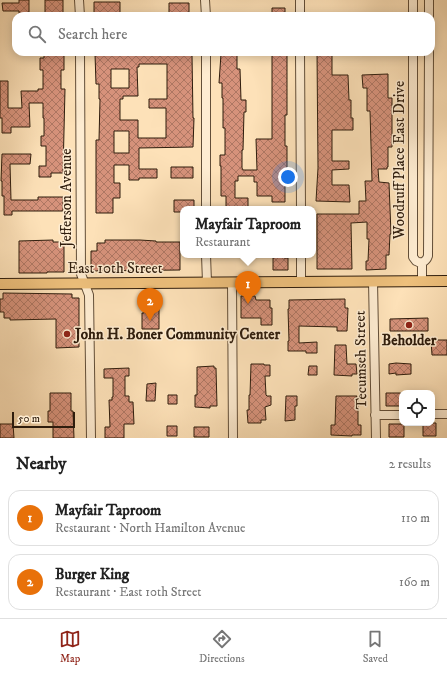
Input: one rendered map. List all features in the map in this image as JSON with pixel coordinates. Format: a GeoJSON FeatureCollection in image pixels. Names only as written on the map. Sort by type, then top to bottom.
{"type":"FeatureCollection","features":[{"type":"Feature","properties":{"kind":"main road","name":"East 10th Street"},"geometry":{"type":"LineString","coordinates":[[0,284],[447,281]]}},
{"type":"Feature","properties":{"kind":"street"},"geometry":{"type":"LineString","coordinates":[[80,0],[80,12]]}},
{"type":"Feature","properties":{"kind":"street"},"geometry":{"type":"LineString","coordinates":[[206,0],[206,12]]}},
{"type":"Feature","properties":{"kind":"street"},"geometry":{"type":"LineString","coordinates":[[300,0],[300,12]]}},
{"type":"Feature","properties":{"kind":"street"},"geometry":{"type":"LineString","coordinates":[[413,0],[413,12]]}},
{"type":"Feature","properties":{"kind":"street"},"geometry":{"type":"LineString","coordinates":[[429,0],[429,12]]}},
{"type":"Feature","properties":{"kind":"street","name":"Jefferson Avenue"},"geometry":{"type":"LineString","coordinates":[[80,56],[81,274],[89,295],[91,438]]}},
{"type":"Feature","properties":{"kind":"street"},"geometry":{"type":"LineString","coordinates":[[206,56],[206,206]]}},
{"type":"Feature","properties":{"kind":"street"},"geometry":{"type":"LineString","coordinates":[[300,56],[301,206]]}},
{"type":"Feature","properties":{"kind":"street","name":"Woodruff Place East Drive"},"geometry":{"type":"LineString","coordinates":[[413,56],[413,257],[416,261],[422,262],[426,260],[428,256],[429,56]]}},
{"type":"Feature","properties":{"kind":"street"},"geometry":{"type":"LineString","coordinates":[[206,258],[207,282]]}},
{"type":"Feature","properties":{"kind":"street"},"geometry":{"type":"LineString","coordinates":[[301,258],[301,282]]}},
{"type":"Feature","properties":{"kind":"street","name":"Woodruff Place East Drive"},"geometry":{"type":"LineString","coordinates":[[422,262],[422,281]]}},
{"type":"Feature","properties":{"kind":"street","name":"Tecumseh Street"},"geometry":{"type":"LineString","coordinates":[[374,281],[376,438]]}},
{"type":"Feature","properties":{"kind":"street"},"geometry":{"type":"LineString","coordinates":[[232,282],[233,438]]}},
{"type":"Feature","properties":{"kind":"street"},"geometry":{"type":"LineString","coordinates":[[375,415],[399,414]]}},
{"type":"Feature","properties":{"kind":"street"},"geometry":{"type":"LineString","coordinates":[[435,414],[447,414]]}},
{"type":"Feature","properties":{"kind":"building"},"geometry":{"type":"Polygon","coordinates":[[[19,0],[29,0],[29,12],[3,11],[2,3],[19,3],[19,0]]]}},
{"type":"Feature","properties":{"kind":"building"},"geometry":{"type":"Polygon","coordinates":[[[45,0],[63,0],[63,12],[45,12],[45,0]]]}},
{"type":"Feature","properties":{"kind":"building"},"geometry":{"type":"Polygon","coordinates":[[[94,2],[120,2],[120,12],[94,12],[94,2]]]}},
{"type":"Feature","properties":{"kind":"building"},"geometry":{"type":"Polygon","coordinates":[[[169,3],[189,3],[189,12],[169,12],[169,3]]]}},
{"type":"Feature","properties":{"kind":"building"},"geometry":{"type":"Polygon","coordinates":[[[272,8],[285,8],[285,12],[272,12],[272,8]]]}},
{"type":"Feature","properties":{"kind":"building"},"geometry":{"type":"Polygon","coordinates":[[[44,56],[64,56],[64,70],[61,70],[61,89],[65,89],[63,173],[51,173],[51,177],[39,177],[39,166],[46,166],[46,146],[41,146],[41,136],[44,136],[43,103],[29,103],[30,127],[11,127],[11,133],[2,133],[2,118],[0,118],[0,81],[8,81],[8,108],[22,108],[21,91],[38,91],[38,89],[43,89],[43,70],[40,70],[40,58],[44,58],[44,56]]]}},
{"type":"Feature","properties":{"kind":"building"},"geometry":{"type":"Polygon","coordinates":[[[95,56],[192,56],[194,118],[193,147],[139,148],[139,169],[157,169],[157,178],[139,178],[139,180],[129,180],[129,165],[114,165],[114,183],[120,183],[120,198],[113,198],[113,213],[96,213],[96,140],[99,140],[99,84],[96,84],[95,56]],[[139,64],[139,67],[137,67],[138,96],[123,96],[123,99],[120,99],[120,120],[138,120],[138,138],[166,138],[166,108],[149,108],[149,99],[167,99],[167,64],[139,64]],[[111,69],[111,88],[129,88],[129,69],[111,69]],[[114,131],[114,153],[129,153],[129,131],[114,131]]]}},
{"type":"Feature","properties":{"kind":"building"},"geometry":{"type":"Polygon","coordinates":[[[221,56],[237,56],[237,69],[240,69],[241,100],[246,100],[242,150],[243,170],[257,170],[256,139],[272,139],[272,56],[287,56],[287,115],[285,115],[285,146],[287,146],[287,179],[285,179],[285,202],[272,202],[272,196],[257,196],[257,182],[254,182],[254,176],[238,176],[238,181],[235,181],[235,198],[248,198],[248,206],[226,206],[226,196],[221,196],[220,155],[225,155],[225,128],[223,128],[222,83],[219,83],[221,56]]]}},
{"type":"Feature","properties":{"kind":"building"},"geometry":{"type":"Polygon","coordinates":[[[317,56],[332,56],[332,75],[348,75],[349,100],[351,100],[353,130],[332,130],[332,161],[349,161],[349,169],[332,170],[332,185],[349,185],[350,202],[316,201],[318,168],[317,56]]]}},
{"type":"Feature","properties":{"kind":"building"},"geometry":{"type":"Polygon","coordinates":[[[388,74],[388,98],[392,98],[392,147],[388,147],[387,169],[378,169],[379,182],[389,183],[391,234],[389,255],[386,255],[386,269],[366,270],[369,239],[367,239],[367,222],[351,223],[352,269],[317,269],[317,214],[359,214],[359,201],[366,201],[365,181],[372,181],[370,111],[367,111],[367,88],[363,88],[362,75],[388,74]]]}},
{"type":"Feature","properties":{"kind":"building"},"geometry":{"type":"Polygon","coordinates":[[[2,154],[31,154],[30,164],[10,164],[11,200],[38,200],[38,197],[63,197],[63,211],[12,211],[12,215],[4,215],[4,196],[2,196],[1,181],[2,154]]]}},
{"type":"Feature","properties":{"kind":"building"},"geometry":{"type":"Polygon","coordinates":[[[171,167],[193,167],[193,178],[171,178],[171,167]]]}},
{"type":"Feature","properties":{"kind":"building"},"geometry":{"type":"Polygon","coordinates":[[[174,200],[194,200],[194,206],[180,206],[180,212],[174,212],[174,200]]]}},
{"type":"Feature","properties":{"kind":"building"},"geometry":{"type":"Polygon","coordinates":[[[53,240],[53,242],[64,242],[64,272],[19,273],[19,241],[53,240]]]}},
{"type":"Feature","properties":{"kind":"building"},"geometry":{"type":"Polygon","coordinates":[[[105,240],[180,242],[180,270],[91,271],[91,251],[97,251],[97,243],[105,243],[105,240]]]}},
{"type":"Feature","properties":{"kind":"building"},"geometry":{"type":"Polygon","coordinates":[[[273,258],[288,258],[288,270],[273,270],[273,258]]]}},
{"type":"Feature","properties":{"kind":"building","name":"John H. Boner Community Center"},"geometry":{"type":"Polygon","coordinates":[[[3,293],[72,294],[72,298],[79,298],[79,347],[56,348],[56,319],[10,320],[10,318],[4,318],[4,312],[0,312],[0,299],[3,299],[3,293]]]}},
{"type":"Feature","properties":{"kind":"building"},"geometry":{"type":"Polygon","coordinates":[[[241,296],[255,296],[256,300],[270,300],[270,308],[272,308],[272,325],[261,325],[261,318],[241,318],[241,296]]]}},
{"type":"Feature","properties":{"kind":"building"},"geometry":{"type":"Polygon","coordinates":[[[345,299],[345,308],[348,308],[347,331],[337,331],[337,327],[299,326],[299,343],[317,342],[317,353],[306,353],[306,351],[288,351],[289,300],[345,299]]]}},
{"type":"Feature","properties":{"kind":"building"},"geometry":{"type":"Polygon","coordinates":[[[144,300],[159,300],[159,329],[142,329],[144,300]]]}},
{"type":"Feature","properties":{"kind":"building","name":"Beholder"},"geometry":{"type":"Polygon","coordinates":[[[428,318],[428,331],[390,331],[390,319],[428,318]]]}},
{"type":"Feature","properties":{"kind":"building"},"geometry":{"type":"Polygon","coordinates":[[[431,340],[447,340],[447,355],[432,355],[431,340]]]}},
{"type":"Feature","properties":{"kind":"building"},"geometry":{"type":"Polygon","coordinates":[[[335,345],[346,345],[347,364],[356,364],[357,374],[352,374],[352,376],[334,375],[335,345]]]}},
{"type":"Feature","properties":{"kind":"building"},"geometry":{"type":"Polygon","coordinates":[[[251,364],[270,365],[270,376],[265,376],[266,395],[271,396],[271,405],[265,407],[266,420],[261,420],[261,423],[248,423],[247,410],[249,410],[251,364]]]}},
{"type":"Feature","properties":{"kind":"building"},"geometry":{"type":"Polygon","coordinates":[[[389,364],[411,364],[411,374],[389,374],[389,364]]]}},
{"type":"Feature","properties":{"kind":"building"},"geometry":{"type":"Polygon","coordinates":[[[214,366],[214,368],[216,368],[217,406],[210,406],[210,408],[195,407],[195,395],[197,395],[197,367],[214,366]]]}},
{"type":"Feature","properties":{"kind":"building"},"geometry":{"type":"Polygon","coordinates":[[[309,366],[317,366],[317,375],[308,375],[309,366]]]}},
{"type":"Feature","properties":{"kind":"building"},"geometry":{"type":"Polygon","coordinates":[[[129,368],[129,376],[125,376],[125,396],[129,396],[129,402],[133,402],[134,424],[124,424],[124,438],[105,438],[105,427],[110,427],[109,400],[112,400],[113,397],[113,378],[104,378],[104,369],[129,368]]]}},
{"type":"Feature","properties":{"kind":"building"},"geometry":{"type":"Polygon","coordinates":[[[156,383],[155,401],[146,401],[147,384],[156,383]]]}},
{"type":"Feature","properties":{"kind":"building"},"geometry":{"type":"Polygon","coordinates":[[[50,393],[71,393],[74,438],[53,438],[53,422],[48,422],[48,411],[50,411],[50,393]]]}},
{"type":"Feature","properties":{"kind":"building"},"geometry":{"type":"Polygon","coordinates":[[[386,393],[399,393],[399,406],[386,406],[386,393]]]}},
{"type":"Feature","properties":{"kind":"building"},"geometry":{"type":"Polygon","coordinates":[[[168,395],[177,395],[177,404],[168,404],[168,395]]]}},
{"type":"Feature","properties":{"kind":"building"},"geometry":{"type":"Polygon","coordinates":[[[286,396],[297,396],[295,420],[285,421],[286,396]]]}},
{"type":"Feature","properties":{"kind":"building"},"geometry":{"type":"Polygon","coordinates":[[[336,396],[357,396],[358,425],[361,425],[361,435],[331,435],[331,425],[335,425],[336,396]]]}},
{"type":"Feature","properties":{"kind":"building"},"geometry":{"type":"Polygon","coordinates":[[[436,423],[436,436],[423,436],[423,426],[435,426],[436,423]]]}},
{"type":"Feature","properties":{"kind":"building"},"geometry":{"type":"Polygon","coordinates":[[[0,424],[13,424],[14,438],[0,438],[0,424]]]}},
{"type":"Feature","properties":{"kind":"building"},"geometry":{"type":"Polygon","coordinates":[[[389,424],[399,424],[399,426],[404,426],[404,437],[389,437],[389,424]]]}},
{"type":"Feature","properties":{"kind":"building"},"geometry":{"type":"Polygon","coordinates":[[[167,426],[177,426],[177,436],[167,436],[167,426]]]}},
{"type":"Feature","properties":{"kind":"building"},"geometry":{"type":"Polygon","coordinates":[[[194,427],[209,427],[209,437],[194,437],[194,427]]]}},
{"type":"Feature","properties":{"kind":"place","name":"Mayfair Taproom"},"geometry":{"type":"Point","coordinates":[248,304]}},
{"type":"Feature","properties":{"kind":"place","name":"Burger King"},"geometry":{"type":"Point","coordinates":[150,321]}},
{"type":"Feature","properties":{"kind":"place","name":"Beholder"},"geometry":{"type":"Point","coordinates":[409,325]}},
{"type":"Feature","properties":{"kind":"place","name":"John H. Boner Community Center"},"geometry":{"type":"Point","coordinates":[67,334]}}]}
